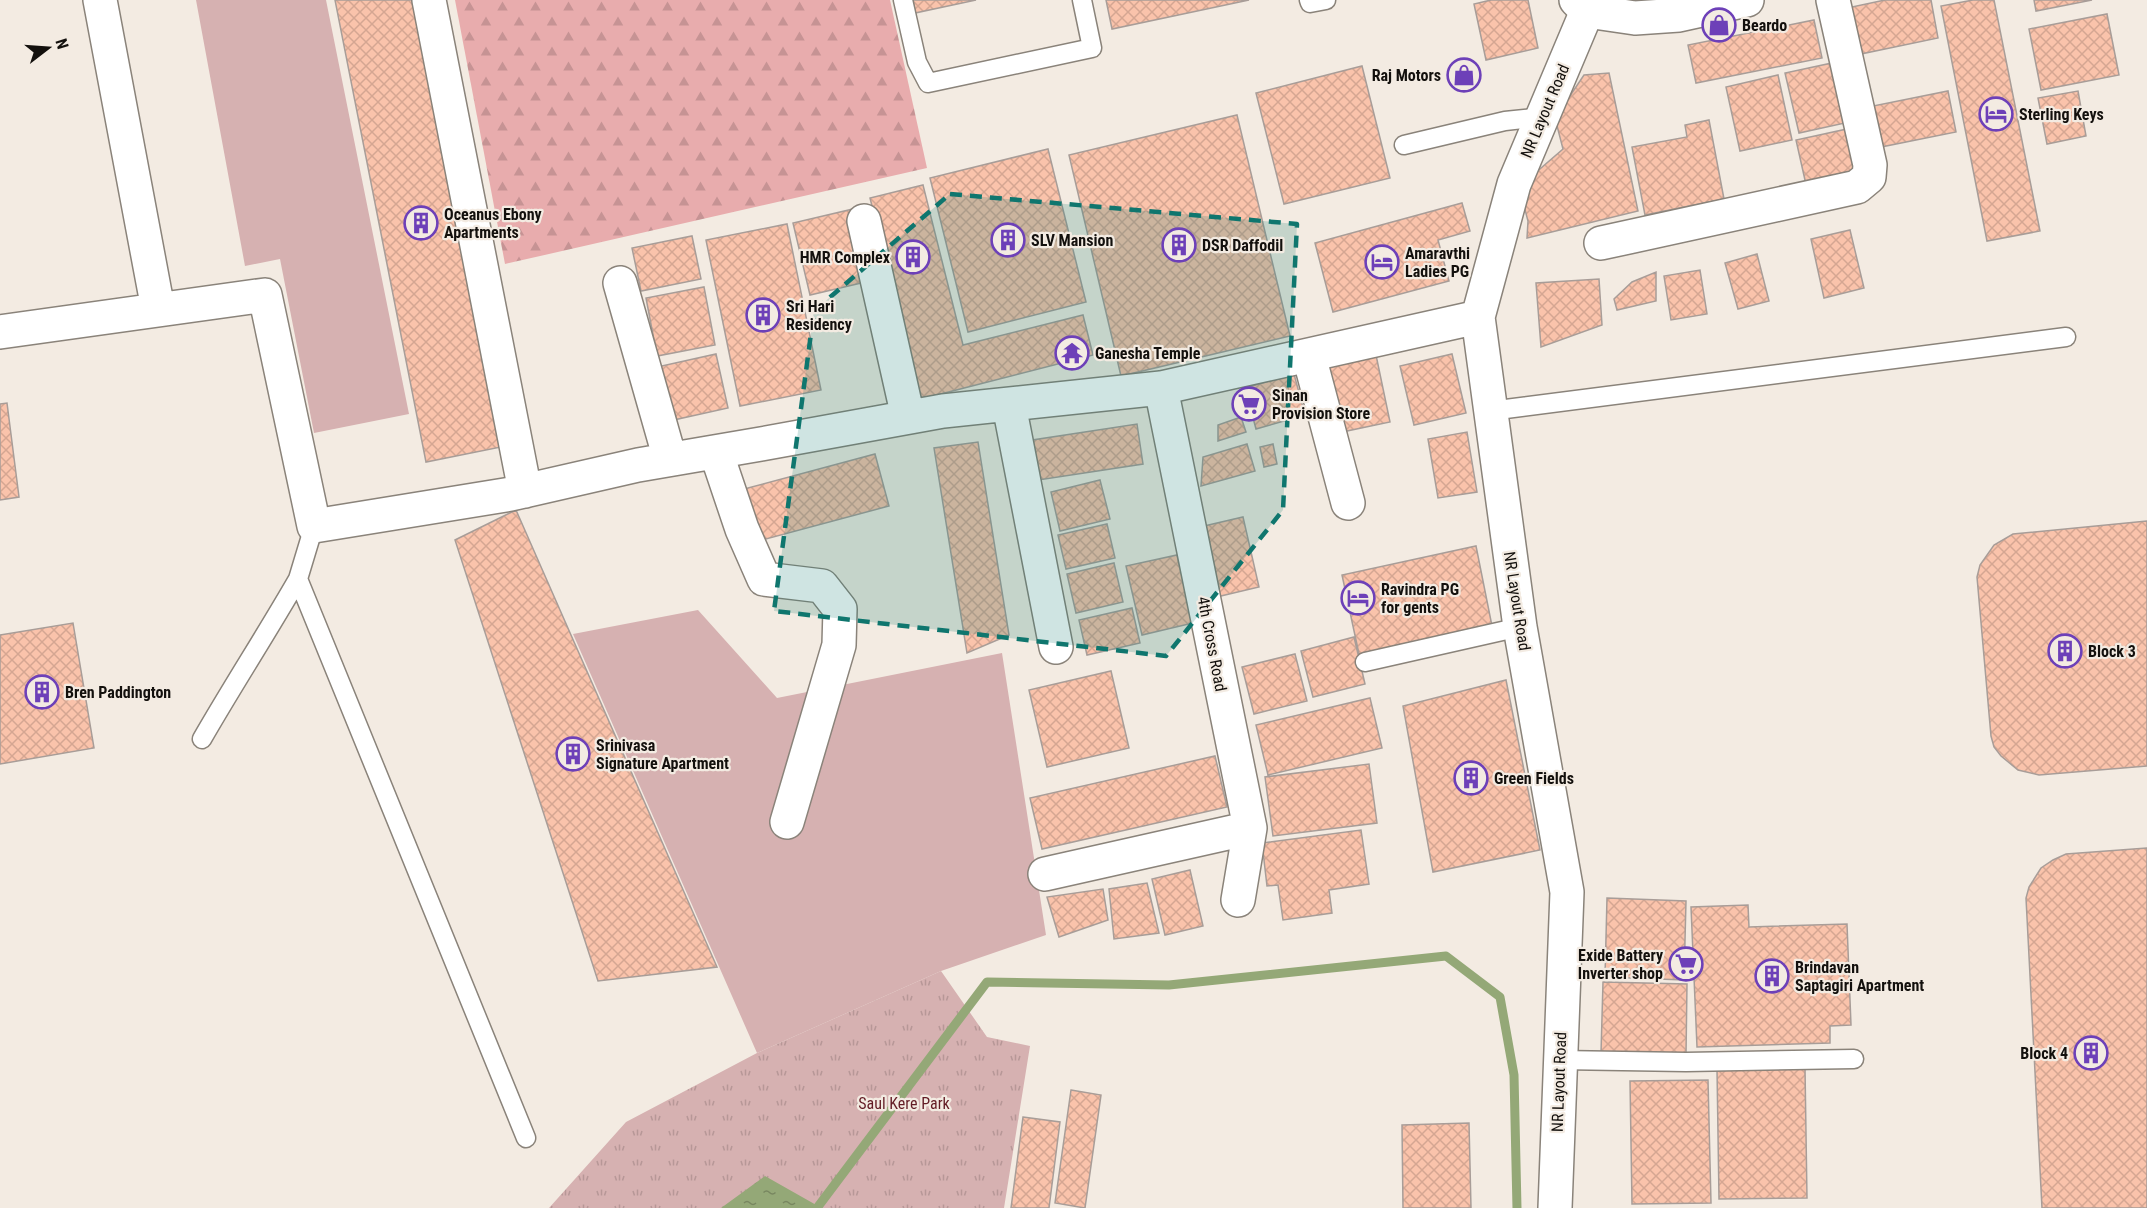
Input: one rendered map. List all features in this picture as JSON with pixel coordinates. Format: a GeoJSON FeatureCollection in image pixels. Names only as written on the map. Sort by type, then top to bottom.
{"type":"FeatureCollection","features":[{"type":"Feature","properties":{"kind":"street"},"geometry":{"type":"LineString","coordinates":[[100,0],[158,309]]}},
{"type":"Feature","properties":{"kind":"street"},"geometry":{"type":"LineString","coordinates":[[429,0],[525,491]]}},
{"type":"Feature","properties":{"kind":"street"},"geometry":{"type":"LineString","coordinates":[[1582,6],[1635,18],[1679,15],[1747,0]]}},
{"type":"Feature","properties":{"kind":"street"},"geometry":{"type":"LineString","coordinates":[[1601,243],[1857,187],[1869,177],[1870,165],[1833,0]]}},
{"type":"Feature","properties":{"kind":"street","name":"NR Layout Road"},"geometry":{"type":"LineString","coordinates":[[1555,1208],[1567,892],[1520,627],[1478,317],[1514,184],[1543,117],[1582,6]]}},
{"type":"Feature","properties":{"kind":"street"},"geometry":{"type":"LineString","coordinates":[[864,221],[908,417]]}},
{"type":"Feature","properties":{"kind":"street"},"geometry":{"type":"LineString","coordinates":[[621,283],[670,459]]}},
{"type":"Feature","properties":{"kind":"street"},"geometry":{"type":"LineString","coordinates":[[0,332],[265,295],[314,526],[525,491],[638,465],[943,411],[1161,388],[1478,317]]}},
{"type":"Feature","properties":{"kind":"street"},"geometry":{"type":"LineString","coordinates":[[1309,356],[1348,503]]}},
{"type":"Feature","properties":{"kind":"street","name":"4th Cross Road"},"geometry":{"type":"LineString","coordinates":[[1161,388],[1250,828],[1238,900]]}},
{"type":"Feature","properties":{"kind":"street"},"geometry":{"type":"LineString","coordinates":[[1009,405],[1056,647]]}},
{"type":"Feature","properties":{"kind":"street"},"geometry":{"type":"LineString","coordinates":[[716,452],[742,529],[764,579],[822,586],[840,609],[839,645],[787,822]]}},
{"type":"Feature","properties":{"kind":"street"},"geometry":{"type":"LineString","coordinates":[[1045,874],[1250,828]]}},
{"type":"Feature","properties":{"kind":"lane"},"geometry":{"type":"LineString","coordinates":[[903,0],[917,62],[928,83],[1092,48],[1082,0]]}},
{"type":"Feature","properties":{"kind":"lane"},"geometry":{"type":"LineString","coordinates":[[1309,0],[1310,3],[1326,0]]}},
{"type":"Feature","properties":{"kind":"lane"},"geometry":{"type":"LineString","coordinates":[[1404,145],[1506,121],[1543,117]]}},
{"type":"Feature","properties":{"kind":"lane"},"geometry":{"type":"LineString","coordinates":[[1490,411],[2066,337]]}},
{"type":"Feature","properties":{"kind":"lane"},"geometry":{"type":"LineString","coordinates":[[202,739],[263,641],[298,579],[314,526]]}},
{"type":"Feature","properties":{"kind":"lane"},"geometry":{"type":"LineString","coordinates":[[298,579],[525,1138]]}},
{"type":"Feature","properties":{"kind":"lane"},"geometry":{"type":"LineString","coordinates":[[1365,662],[1520,627]]}},
{"type":"Feature","properties":{"kind":"lane"},"geometry":{"type":"LineString","coordinates":[[1559,1060],[1686,1062],[1854,1059]]}},
{"type":"Feature","properties":{"kind":"highlighted area"},"geometry":{"type":"Polygon","coordinates":[[[950,194],[1297,224],[1283,510],[1166,656],[774,611],[814,311],[950,194]]]}},
{"type":"Feature","properties":{"kind":"green space"},"geometry":{"type":"Polygon","coordinates":[[[196,0],[326,0],[409,414],[314,433],[280,259],[245,266],[196,0]]]}},
{"type":"Feature","properties":{"kind":"green space"},"geometry":{"type":"Polygon","coordinates":[[[455,0],[890,0],[927,168],[505,264],[455,0]]]}},
{"type":"Feature","properties":{"kind":"green space"},"geometry":{"type":"Polygon","coordinates":[[[698,610],[777,698],[1002,653],[1046,935],[941,971],[757,1053],[573,634],[698,610]]]}},
{"type":"Feature","properties":{"kind":"green space","name":"Saul Kere Park"},"geometry":{"type":"Polygon","coordinates":[[[941,971],[987,1037],[1030,1046],[1004,1208],[549,1208],[626,1122],[757,1053],[941,971]]]}},
{"type":"Feature","properties":{"kind":"water"},"geometry":{"type":"Polygon","coordinates":[[[765,1176],[818,1206],[823,1208],[721,1208],[765,1176]]]}},
{"type":"Feature","properties":{"kind":"building","name":"Oceanus Ebony Apartments"},"geometry":{"type":"Polygon","coordinates":[[[335,0],[418,0],[506,446],[426,462],[335,0]]]}},
{"type":"Feature","properties":{"kind":"building"},"geometry":{"type":"Polygon","coordinates":[[[913,0],[976,0],[915,13],[913,0]]]}},
{"type":"Feature","properties":{"kind":"building"},"geometry":{"type":"Polygon","coordinates":[[[1106,0],[1249,0],[1112,29],[1106,0]]]}},
{"type":"Feature","properties":{"kind":"building"},"geometry":{"type":"Polygon","coordinates":[[[1491,0],[1528,0],[1538,48],[1486,60],[1474,4],[1491,0]]]}},
{"type":"Feature","properties":{"kind":"building"},"geometry":{"type":"Polygon","coordinates":[[[1885,0],[1931,0],[1938,38],[1856,55],[1847,8],[1885,0]]]}},
{"type":"Feature","properties":{"kind":"building"},"geometry":{"type":"Polygon","coordinates":[[[1973,0],[1994,0],[2040,231],[1987,241],[1941,6],[1973,0]]]}},
{"type":"Feature","properties":{"kind":"building"},"geometry":{"type":"Polygon","coordinates":[[[2034,0],[2092,0],[2036,11],[2034,0]]]}},
{"type":"Feature","properties":{"kind":"building"},"geometry":{"type":"Polygon","coordinates":[[[2107,14],[2119,75],[2041,90],[2029,29],[2107,14]]]}},
{"type":"Feature","properties":{"kind":"building"},"geometry":{"type":"Polygon","coordinates":[[[1814,20],[1822,58],[1696,83],[1688,45],[1814,20]]]}},
{"type":"Feature","properties":{"kind":"building"},"geometry":{"type":"Polygon","coordinates":[[[1832,63],[1845,123],[1799,133],[1785,73],[1832,63]]]}},
{"type":"Feature","properties":{"kind":"building"},"geometry":{"type":"Polygon","coordinates":[[[1362,66],[1390,178],[1284,204],[1256,93],[1362,66]]]}},
{"type":"Feature","properties":{"kind":"building"},"geometry":{"type":"Polygon","coordinates":[[[1609,73],[1638,211],[1527,238],[1528,221],[1519,187],[1563,149],[1555,118],[1584,75],[1609,73]]]}},
{"type":"Feature","properties":{"kind":"building"},"geometry":{"type":"Polygon","coordinates":[[[1778,75],[1792,140],[1740,151],[1726,87],[1778,75]]]}},
{"type":"Feature","properties":{"kind":"building"},"geometry":{"type":"Polygon","coordinates":[[[1948,91],[1956,132],[1876,148],[1868,107],[1948,91]]]}},
{"type":"Feature","properties":{"kind":"building"},"geometry":{"type":"Polygon","coordinates":[[[2078,91],[2086,136],[2047,144],[2038,98],[2078,91]]]}},
{"type":"Feature","properties":{"kind":"building","name":"DSR Daffodil"},"geometry":{"type":"Polygon","coordinates":[[[1237,115],[1290,336],[1121,376],[1069,155],[1237,115]]]}},
{"type":"Feature","properties":{"kind":"building"},"geometry":{"type":"Polygon","coordinates":[[[1709,120],[1724,199],[1645,215],[1632,147],[1687,137],[1685,125],[1709,120]]]}},
{"type":"Feature","properties":{"kind":"building"},"geometry":{"type":"Polygon","coordinates":[[[1847,129],[1857,178],[1807,189],[1796,140],[1847,129]]]}},
{"type":"Feature","properties":{"kind":"building","name":"SLV Mansion"},"geometry":{"type":"Polygon","coordinates":[[[1048,149],[1086,302],[968,332],[930,178],[1048,149]]]}},
{"type":"Feature","properties":{"kind":"building","name":"HMR Complex"},"geometry":{"type":"Polygon","coordinates":[[[923,185],[963,345],[1083,315],[1093,355],[921,399],[870,198],[923,185]]]}},
{"type":"Feature","properties":{"kind":"building","name":"Amaravthi Ladies PG"},"geometry":{"type":"Polygon","coordinates":[[[1462,203],[1470,231],[1438,240],[1449,281],[1333,312],[1315,243],[1462,203]]]}},
{"type":"Feature","properties":{"kind":"building"},"geometry":{"type":"Polygon","coordinates":[[[853,209],[870,281],[810,295],[793,223],[853,209]]]}},
{"type":"Feature","properties":{"kind":"building","name":"Sri Hari Residency"},"geometry":{"type":"Polygon","coordinates":[[[787,224],[821,390],[740,406],[706,240],[787,224]]]}},
{"type":"Feature","properties":{"kind":"building"},"geometry":{"type":"Polygon","coordinates":[[[1850,230],[1864,288],[1824,298],[1811,239],[1850,230]]]}},
{"type":"Feature","properties":{"kind":"building"},"geometry":{"type":"Polygon","coordinates":[[[692,236],[701,279],[641,291],[632,248],[692,236]]]}},
{"type":"Feature","properties":{"kind":"building"},"geometry":{"type":"Polygon","coordinates":[[[1757,254],[1769,301],[1738,309],[1725,263],[1757,254]]]}},
{"type":"Feature","properties":{"kind":"building"},"geometry":{"type":"Polygon","coordinates":[[[1700,270],[1707,314],[1671,320],[1664,276],[1700,270]]]}},
{"type":"Feature","properties":{"kind":"building"},"geometry":{"type":"Polygon","coordinates":[[[1656,272],[1656,301],[1617,310],[1614,299],[1632,282],[1656,272]]]}},
{"type":"Feature","properties":{"kind":"building"},"geometry":{"type":"Polygon","coordinates":[[[1599,279],[1602,325],[1541,347],[1536,283],[1599,279]]]}},
{"type":"Feature","properties":{"kind":"building"},"geometry":{"type":"Polygon","coordinates":[[[704,287],[715,345],[657,356],[646,298],[704,287]]]}},
{"type":"Feature","properties":{"kind":"building"},"geometry":{"type":"Polygon","coordinates":[[[716,354],[728,408],[669,421],[657,367],[716,354]]]}},
{"type":"Feature","properties":{"kind":"building"},"geometry":{"type":"Polygon","coordinates":[[[1452,354],[1466,413],[1414,425],[1400,366],[1452,354]]]}},
{"type":"Feature","properties":{"kind":"building"},"geometry":{"type":"Polygon","coordinates":[[[1376,355],[1390,422],[1342,432],[1328,364],[1376,355]]]}},
{"type":"Feature","properties":{"kind":"building"},"geometry":{"type":"Polygon","coordinates":[[[1294,374],[1305,415],[1256,429],[1245,388],[1294,374]]]}},
{"type":"Feature","properties":{"kind":"building"},"geometry":{"type":"Polygon","coordinates":[[[7,403],[19,497],[0,500],[0,404],[7,403]]]}},
{"type":"Feature","properties":{"kind":"building"},"geometry":{"type":"Polygon","coordinates":[[[1241,417],[1246,432],[1218,441],[1218,425],[1241,417]]]}},
{"type":"Feature","properties":{"kind":"building"},"geometry":{"type":"Polygon","coordinates":[[[1137,424],[1143,464],[1032,481],[1026,441],[1137,424]]]}},
{"type":"Feature","properties":{"kind":"building"},"geometry":{"type":"Polygon","coordinates":[[[1467,432],[1477,492],[1438,498],[1428,439],[1467,432]]]}},
{"type":"Feature","properties":{"kind":"building"},"geometry":{"type":"Polygon","coordinates":[[[978,442],[1009,635],[967,653],[934,448],[978,442]]]}},
{"type":"Feature","properties":{"kind":"building"},"geometry":{"type":"Polygon","coordinates":[[[1247,444],[1255,471],[1201,486],[1203,457],[1247,444]]]}},
{"type":"Feature","properties":{"kind":"building"},"geometry":{"type":"Polygon","coordinates":[[[1273,444],[1277,464],[1264,467],[1260,447],[1273,444]]]}},
{"type":"Feature","properties":{"kind":"building"},"geometry":{"type":"Polygon","coordinates":[[[875,454],[889,506],[758,541],[744,489],[875,454]]]}},
{"type":"Feature","properties":{"kind":"building"},"geometry":{"type":"Polygon","coordinates":[[[1100,480],[1110,519],[1060,531],[1051,492],[1100,480]]]}},
{"type":"Feature","properties":{"kind":"building","name":"Srinivasa Signature Apartment"},"geometry":{"type":"Polygon","coordinates":[[[516,510],[717,967],[598,981],[455,540],[516,510]]]}},
{"type":"Feature","properties":{"kind":"building"},"geometry":{"type":"Polygon","coordinates":[[[1243,517],[1259,587],[1208,599],[1191,529],[1243,517]]]}},
{"type":"Feature","properties":{"kind":"building","name":"Block 3"},"geometry":{"type":"Polygon","coordinates":[[[2147,521],[2147,766],[2039,775],[2018,770],[2001,756],[1994,747],[1991,736],[1977,577],[1980,565],[1994,545],[2013,534],[2147,521]]]}},
{"type":"Feature","properties":{"kind":"building"},"geometry":{"type":"Polygon","coordinates":[[[1107,524],[1115,558],[1066,569],[1058,535],[1107,524]]]}},
{"type":"Feature","properties":{"kind":"building"},"geometry":{"type":"Polygon","coordinates":[[[1476,546],[1492,626],[1359,654],[1342,575],[1476,546]]]}},
{"type":"Feature","properties":{"kind":"building"},"geometry":{"type":"Polygon","coordinates":[[[1177,555],[1193,623],[1142,635],[1126,566],[1177,555]]]}},
{"type":"Feature","properties":{"kind":"building"},"geometry":{"type":"Polygon","coordinates":[[[1114,563],[1123,602],[1076,613],[1067,574],[1114,563]]]}},
{"type":"Feature","properties":{"kind":"building"},"geometry":{"type":"Polygon","coordinates":[[[1132,608],[1140,643],[1087,655],[1079,620],[1132,608]]]}},
{"type":"Feature","properties":{"kind":"building","name":"Bren Paddington"},"geometry":{"type":"Polygon","coordinates":[[[73,623],[94,748],[0,764],[0,635],[73,623]]]}},
{"type":"Feature","properties":{"kind":"building"},"geometry":{"type":"Polygon","coordinates":[[[1354,637],[1365,684],[1313,697],[1301,651],[1354,637]]]}},
{"type":"Feature","properties":{"kind":"building"},"geometry":{"type":"Polygon","coordinates":[[[1295,654],[1307,701],[1254,714],[1242,667],[1295,654]]]}},
{"type":"Feature","properties":{"kind":"building"},"geometry":{"type":"Polygon","coordinates":[[[1111,671],[1129,748],[1047,767],[1029,690],[1111,671]]]}},
{"type":"Feature","properties":{"kind":"building","name":"Green Fields"},"geometry":{"type":"Polygon","coordinates":[[[1506,680],[1540,850],[1433,872],[1403,706],[1506,680]]]}},
{"type":"Feature","properties":{"kind":"building"},"geometry":{"type":"Polygon","coordinates":[[[1370,698],[1382,748],[1268,775],[1256,725],[1370,698]]]}},
{"type":"Feature","properties":{"kind":"building"},"geometry":{"type":"Polygon","coordinates":[[[1215,756],[1227,807],[1042,849],[1030,798],[1215,756]]]}},
{"type":"Feature","properties":{"kind":"building"},"geometry":{"type":"Polygon","coordinates":[[[1369,764],[1377,823],[1273,836],[1265,777],[1369,764]]]}},
{"type":"Feature","properties":{"kind":"building"},"geometry":{"type":"Polygon","coordinates":[[[1361,830],[1369,884],[1329,890],[1332,913],[1283,920],[1278,885],[1267,886],[1262,843],[1361,830]]]}},
{"type":"Feature","properties":{"kind":"building","name":"Block 4"},"geometry":{"type":"Polygon","coordinates":[[[2147,848],[2147,1208],[2042,1208],[2026,898],[2029,887],[2041,868],[2066,854],[2147,848]]]}},
{"type":"Feature","properties":{"kind":"building"},"geometry":{"type":"Polygon","coordinates":[[[1190,870],[1203,926],[1165,935],[1152,879],[1190,870]]]}},
{"type":"Feature","properties":{"kind":"building"},"geometry":{"type":"Polygon","coordinates":[[[1147,883],[1159,933],[1114,939],[1109,889],[1147,883]]]}},
{"type":"Feature","properties":{"kind":"building"},"geometry":{"type":"Polygon","coordinates":[[[1103,889],[1108,920],[1059,937],[1047,897],[1103,889]]]}},
{"type":"Feature","properties":{"kind":"building"},"geometry":{"type":"Polygon","coordinates":[[[1607,898],[1686,901],[1684,980],[1605,977],[1607,898]]]}},
{"type":"Feature","properties":{"kind":"building","name":"Brindavan Saptagiri Apartment"},"geometry":{"type":"Polygon","coordinates":[[[1748,905],[1749,927],[1847,924],[1851,1025],[1830,1026],[1830,1043],[1697,1047],[1691,907],[1748,905]]]}},
{"type":"Feature","properties":{"kind":"building"},"geometry":{"type":"Polygon","coordinates":[[[1603,982],[1687,984],[1686,1055],[1601,1053],[1603,982]]]}},
{"type":"Feature","properties":{"kind":"building"},"geometry":{"type":"Polygon","coordinates":[[[1805,1068],[1807,1198],[1719,1199],[1717,1069],[1805,1068]]]}},
{"type":"Feature","properties":{"kind":"building"},"geometry":{"type":"Polygon","coordinates":[[[1708,1080],[1711,1203],[1632,1204],[1630,1081],[1708,1080]]]}},
{"type":"Feature","properties":{"kind":"building"},"geometry":{"type":"Polygon","coordinates":[[[1071,1090],[1101,1095],[1085,1208],[1055,1203],[1071,1090]]]}},
{"type":"Feature","properties":{"kind":"building"},"geometry":{"type":"Polygon","coordinates":[[[1023,1117],[1060,1122],[1049,1208],[1011,1208],[1023,1117]]]}},
{"type":"Feature","properties":{"kind":"building"},"geometry":{"type":"Polygon","coordinates":[[[1469,1123],[1471,1208],[1403,1208],[1402,1125],[1469,1123]]]}},
{"type":"Feature","properties":{"kind":"waterway"},"geometry":{"type":"LineString","coordinates":[[817,1208],[987,982],[1169,985],[1446,956],[1500,997],[1514,1075],[1517,1208]]}},
{"type":"Feature","properties":{"kind":"place","name":"Beardo"},"geometry":{"type":"Point","coordinates":[1719,25]}},
{"type":"Feature","properties":{"kind":"place","name":"Raj Motors"},"geometry":{"type":"Point","coordinates":[1464,75]}},
{"type":"Feature","properties":{"kind":"place","name":"Sterling Keys"},"geometry":{"type":"Point","coordinates":[1996,114]}},
{"type":"Feature","properties":{"kind":"place","name":"Oceanus Ebony Apartments"},"geometry":{"type":"Point","coordinates":[421,223]}},
{"type":"Feature","properties":{"kind":"place","name":"SLV Mansion"},"geometry":{"type":"Point","coordinates":[1008,240]}},
{"type":"Feature","properties":{"kind":"place","name":"DSR Daffodil"},"geometry":{"type":"Point","coordinates":[1179,245]}},
{"type":"Feature","properties":{"kind":"place","name":"HMR Complex"},"geometry":{"type":"Point","coordinates":[913,257]}},
{"type":"Feature","properties":{"kind":"place","name":"Amaravthi Ladies PG"},"geometry":{"type":"Point","coordinates":[1382,262]}},
{"type":"Feature","properties":{"kind":"place","name":"Sri Hari Residency"},"geometry":{"type":"Point","coordinates":[763,315]}},
{"type":"Feature","properties":{"kind":"place","name":"Ganesha Temple"},"geometry":{"type":"Point","coordinates":[1072,353]}},
{"type":"Feature","properties":{"kind":"place","name":"Sinan Provision Store"},"geometry":{"type":"Point","coordinates":[1249,404]}},
{"type":"Feature","properties":{"kind":"place","name":"Ravindra PG for gents"},"geometry":{"type":"Point","coordinates":[1358,598]}},
{"type":"Feature","properties":{"kind":"place","name":"Block 3"},"geometry":{"type":"Point","coordinates":[2065,651]}},
{"type":"Feature","properties":{"kind":"place","name":"Bren Paddington"},"geometry":{"type":"Point","coordinates":[42,692]}},
{"type":"Feature","properties":{"kind":"place","name":"Srinivasa Signature Apartment"},"geometry":{"type":"Point","coordinates":[573,754]}},
{"type":"Feature","properties":{"kind":"place","name":"Green Fields"},"geometry":{"type":"Point","coordinates":[1471,778]}},
{"type":"Feature","properties":{"kind":"place","name":"Exide Battery Inverter shop"},"geometry":{"type":"Point","coordinates":[1686,964]}},
{"type":"Feature","properties":{"kind":"place","name":"Brindavan Saptagiri Apartment"},"geometry":{"type":"Point","coordinates":[1772,976]}},
{"type":"Feature","properties":{"kind":"place","name":"Block 4"},"geometry":{"type":"Point","coordinates":[2091,1053]}}]}
